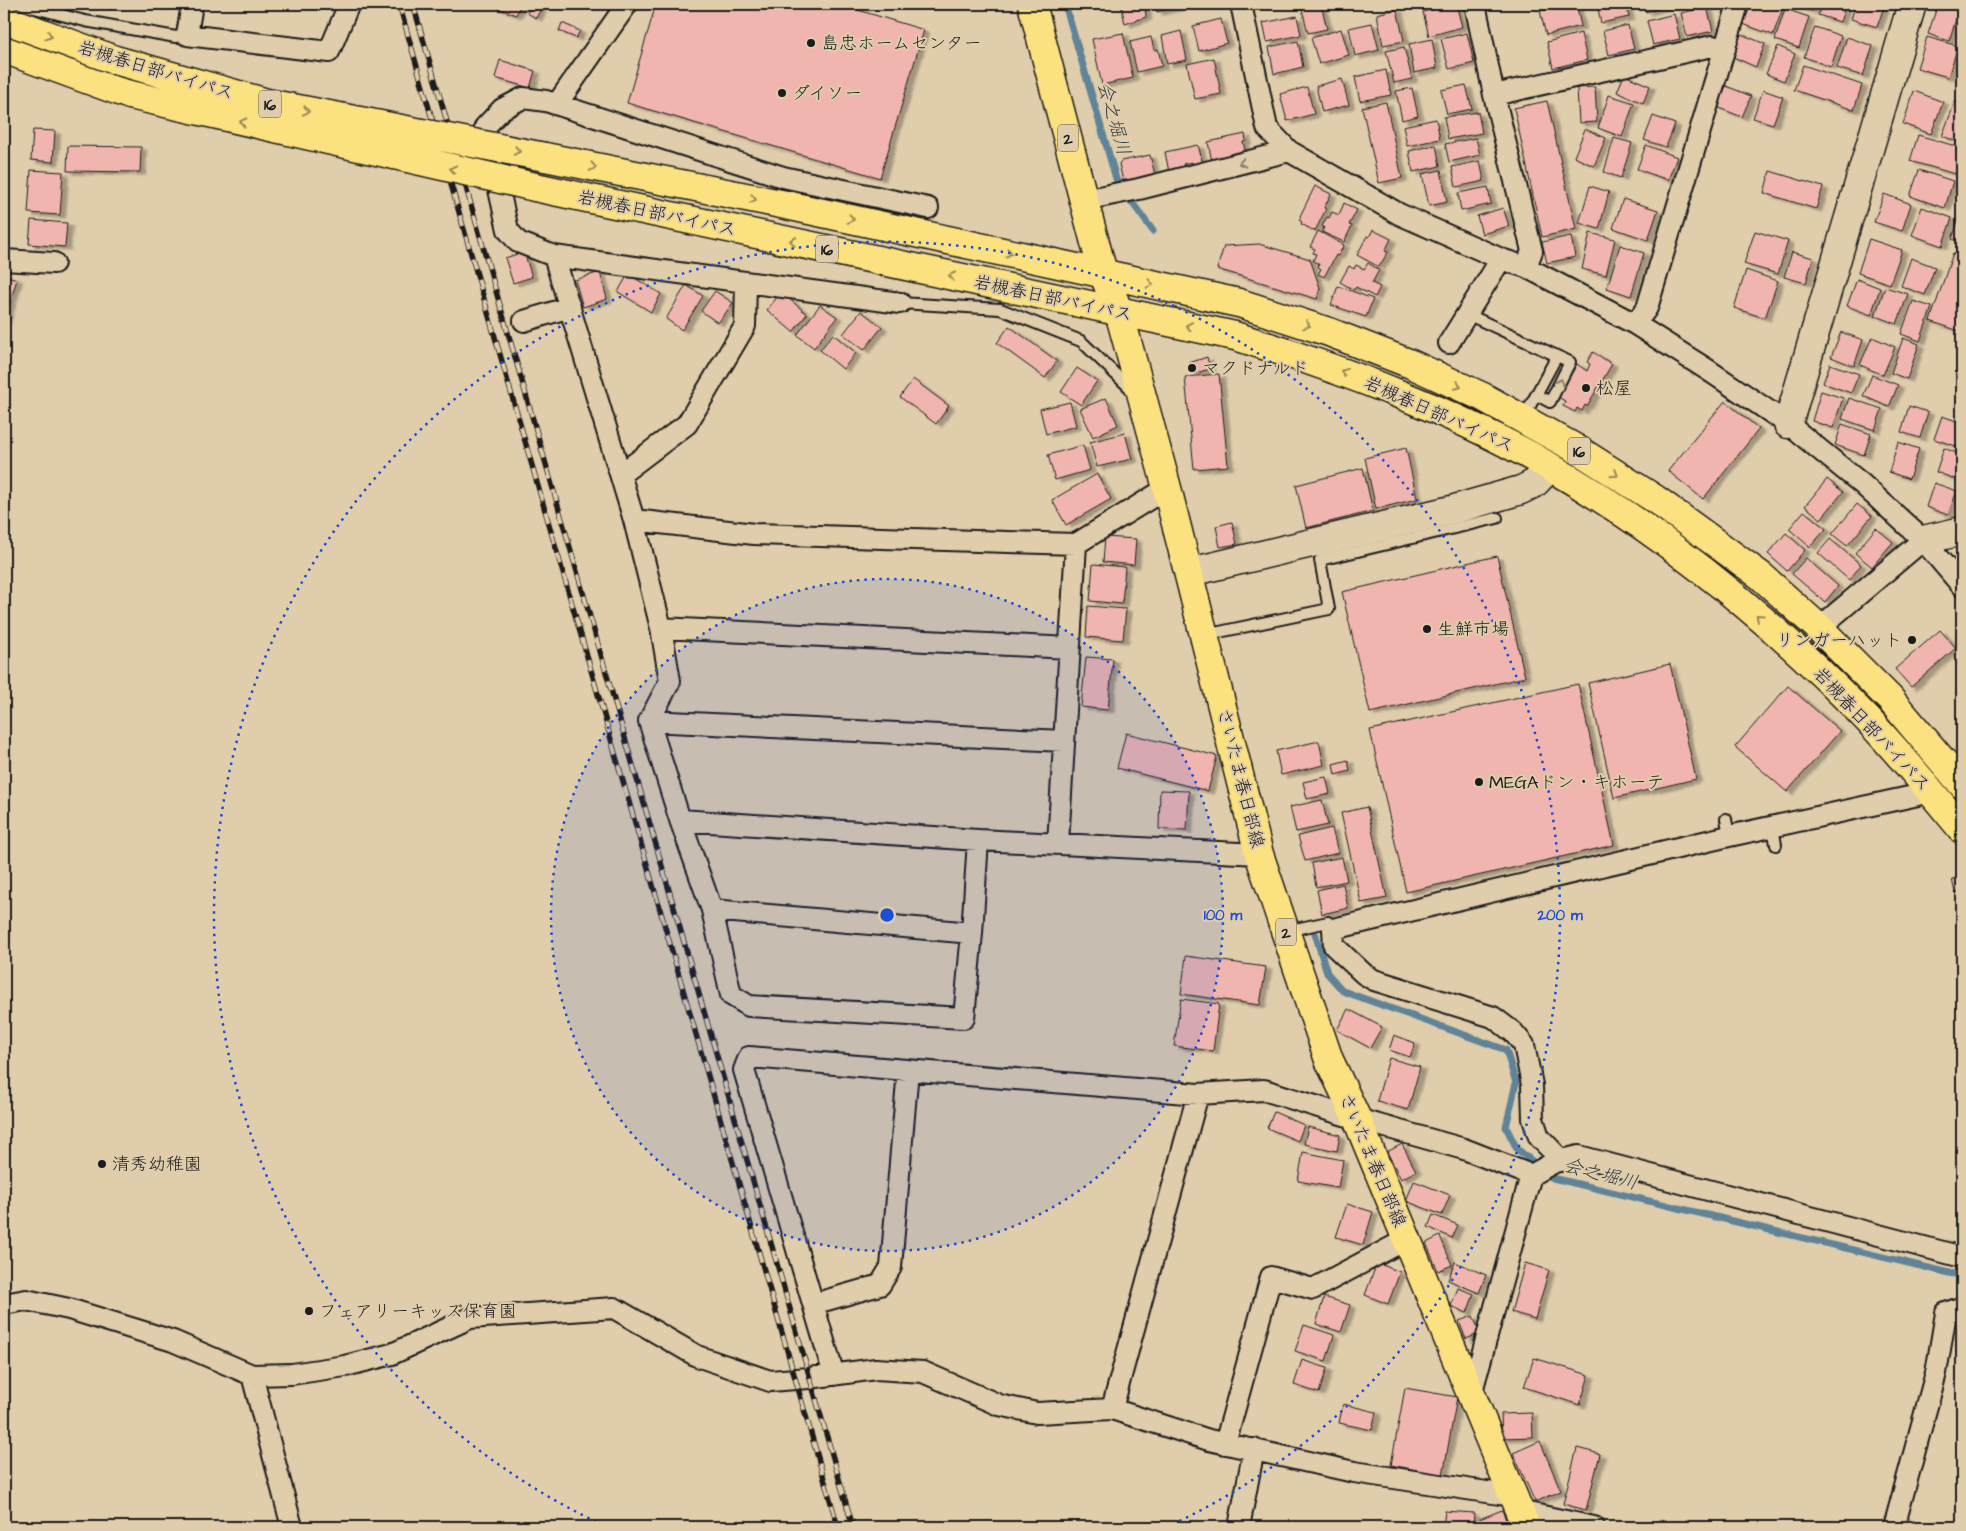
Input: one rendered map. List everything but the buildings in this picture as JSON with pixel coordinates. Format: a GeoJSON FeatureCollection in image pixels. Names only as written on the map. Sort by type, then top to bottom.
{"type":"FeatureCollection","features":[{"type":"Feature","properties":{"kind":"main road","name":"さいたま春日部線"},"geometry":{"type":"LineString","coordinates":[[1032,4],[1096,197],[1103,273],[1119,312],[1190,572],[1213,634],[1259,854],[1329,1060],[1357,1119],[1519,1512]]}},
{"type":"Feature","properties":{"kind":"main road","name":"岩槻春日部バイパス"},"geometry":{"type":"LineString","coordinates":[[4,19],[115,60],[267,103],[795,207],[1239,303],[1329,332],[1411,364],[1483,397],[1575,448],[1655,499],[1761,576],[1819,628],[1890,699],[1962,784]]}},
{"type":"Feature","properties":{"kind":"main road","name":"岩槻春日部バイパス"},"geometry":{"type":"LineString","coordinates":[[4,49],[130,95],[535,187],[1235,336],[1317,362],[1400,395],[1469,426],[1550,467],[1640,524],[1742,601],[1803,656],[1868,721],[1962,828]]}},
{"type":"Feature","properties":{"kind":"street"},"geometry":{"type":"LineString","coordinates":[[192,4],[187,35],[328,52],[349,4]]}},
{"type":"Feature","properties":{"kind":"street"},"geometry":{"type":"LineString","coordinates":[[557,104],[627,4]]}},
{"type":"Feature","properties":{"kind":"street"},"geometry":{"type":"LineString","coordinates":[[1241,4],[1267,128],[1289,151],[1399,214],[1501,259],[1526,267],[1635,324],[1788,424],[1862,484],[1923,540],[1962,586]]}},
{"type":"Feature","properties":{"kind":"street"},"geometry":{"type":"LineString","coordinates":[[1475,4],[1494,95],[1532,251],[1526,267]]}},
{"type":"Feature","properties":{"kind":"street"},"geometry":{"type":"LineString","coordinates":[[1635,324],[1647,308],[1738,4]]}},
{"type":"Feature","properties":{"kind":"street"},"geometry":{"type":"LineString","coordinates":[[1788,424],[1912,4]]}},
{"type":"Feature","properties":{"kind":"street"},"geometry":{"type":"LineString","coordinates":[[1494,95],[1712,46],[1725,48]]}},
{"type":"Feature","properties":{"kind":"street"},"geometry":{"type":"LineString","coordinates":[[900,303],[554,256],[518,242],[508,230],[485,127],[502,109],[523,98],[557,104],[783,177],[928,208]]}},
{"type":"Feature","properties":{"kind":"street"},"geometry":{"type":"LineString","coordinates":[[1096,197],[1139,189],[1289,151]]}},
{"type":"Feature","properties":{"kind":"street"},"geometry":{"type":"LineString","coordinates":[[554,256],[621,474],[661,628],[670,682],[649,721],[680,820],[712,910],[731,994],[749,1006],[964,1018],[978,840]]}},
{"type":"Feature","properties":{"kind":"street"},"geometry":{"type":"LineString","coordinates":[[1449,343],[1501,259]]}},
{"type":"Feature","properties":{"kind":"street"},"geometry":{"type":"LineString","coordinates":[[4,260],[54,263]]}},
{"type":"Feature","properties":{"kind":"street"},"geometry":{"type":"LineString","coordinates":[[621,474],[687,424],[744,326],[746,283]]}},
{"type":"Feature","properties":{"kind":"street"},"geometry":{"type":"LineString","coordinates":[[524,321],[570,307]]}},
{"type":"Feature","properties":{"kind":"street"},"geometry":{"type":"LineString","coordinates":[[1190,572],[1459,518],[1535,483],[1550,467]]}},
{"type":"Feature","properties":{"kind":"street"},"geometry":{"type":"LineString","coordinates":[[634,520],[754,534],[1076,544],[1167,488]]}},
{"type":"Feature","properties":{"kind":"street"},"geometry":{"type":"LineString","coordinates":[[1819,628],[1923,540],[1962,531]]}},
{"type":"Feature","properties":{"kind":"street"},"geometry":{"type":"LineString","coordinates":[[1058,844],[1076,544]]}},
{"type":"Feature","properties":{"kind":"street"},"geometry":{"type":"LineString","coordinates":[[661,628],[1070,648]]}},
{"type":"Feature","properties":{"kind":"street"},"geometry":{"type":"LineString","coordinates":[[649,721],[1064,740]]}},
{"type":"Feature","properties":{"kind":"street"},"geometry":{"type":"LineString","coordinates":[[1471,1395],[1544,1168],[1539,1137],[1533,1119],[1532,1085],[1524,1045],[1513,1032],[1493,1017],[1374,980],[1364,974],[1334,946],[1333,929],[1728,828],[1775,836],[1932,792]]}},
{"type":"Feature","properties":{"kind":"street"},"geometry":{"type":"LineString","coordinates":[[680,820],[978,840],[1259,854]]}},
{"type":"Feature","properties":{"kind":"street"},"geometry":{"type":"LineString","coordinates":[[712,910],[972,933]]}},
{"type":"Feature","properties":{"kind":"street"},"geometry":{"type":"LineString","coordinates":[[834,1375],[744,1070],[749,1057],[1198,1094],[1264,1090],[1464,1150],[1544,1168],[1578,1156],[1962,1257]]}},
{"type":"Feature","properties":{"kind":"street"},"geometry":{"type":"LineString","coordinates":[[813,1304],[880,1285],[891,1267],[908,1070]]}},
{"type":"Feature","properties":{"kind":"street"},"geometry":{"type":"LineString","coordinates":[[1112,1409],[1198,1094]]}},
{"type":"Feature","properties":{"kind":"street"},"geometry":{"type":"LineString","coordinates":[[1225,1444],[1271,1277],[1313,1289],[1406,1239]]}},
{"type":"Feature","properties":{"kind":"street"},"geometry":{"type":"LineString","coordinates":[[4,1304],[26,1300],[69,1309],[173,1341],[252,1375],[292,1374],[344,1366],[392,1354],[470,1318],[614,1308],[697,1356],[770,1381],[876,1369],[923,1372],[999,1405],[1038,1413],[1112,1409],[1225,1444],[1354,1472],[1519,1512],[1594,1527]]}},
{"type":"Feature","properties":{"kind":"street"},"geometry":{"type":"LineString","coordinates":[[1894,1527],[1936,1373],[1946,1313],[1962,1307]]}},
{"type":"Feature","properties":{"kind":"street"},"geometry":{"type":"LineString","coordinates":[[252,1375],[292,1527]]}},
{"type":"Feature","properties":{"kind":"street"},"geometry":{"type":"LineString","coordinates":[[1239,1527],[1254,1449]]}},
{"type":"Feature","properties":{"kind":"street"},"geometry":{"type":"LineString","coordinates":[[1884,1527],[1900,1527]]}},
{"type":"Feature","properties":{"kind":"lane"},"geometry":{"type":"LineString","coordinates":[[18,4],[85,21],[176,38],[187,35]]}},
{"type":"Feature","properties":{"kind":"lane"},"geometry":{"type":"LineString","coordinates":[[900,303],[1000,308],[1081,341],[1143,401]]}},
{"type":"Feature","properties":{"kind":"lane"},"geometry":{"type":"LineString","coordinates":[[1467,314],[1570,362],[1550,402],[1537,395]]}},
{"type":"Feature","properties":{"kind":"lane"},"geometry":{"type":"LineString","coordinates":[[1523,419],[1558,356]]}},
{"type":"Feature","properties":{"kind":"lane"},"geometry":{"type":"LineString","coordinates":[[1213,634],[1329,609],[1320,560],[1459,518],[1497,518]]}},
{"type":"Feature","properties":{"kind":"lane"},"geometry":{"type":"LineString","coordinates":[[1285,931],[1328,922],[1333,929]]}},
{"type":"Feature","properties":{"kind":"waterway","name":"会之堀川"},"geometry":{"type":"LineString","coordinates":[[1065,4],[1117,182],[1153,231]]}},
{"type":"Feature","properties":{"kind":"waterway","name":"会之堀川"},"geometry":{"type":"LineString","coordinates":[[1315,933],[1327,973],[1343,991],[1506,1050],[1516,1083],[1506,1127],[1517,1149],[1553,1178],[1962,1276]]}},
{"type":"Feature","properties":{"kind":"railway"},"geometry":{"type":"LineString","coordinates":[[399,4],[838,1527]]}},
{"type":"Feature","properties":{"kind":"railway"},"geometry":{"type":"LineString","coordinates":[[413,4],[853,1527]]}},
{"type":"Feature","properties":{"kind":"place","name":"島忠ホームセンター"},"geometry":{"type":"Point","coordinates":[811,43]}},
{"type":"Feature","properties":{"kind":"place","name":"ダイソー"},"geometry":{"type":"Point","coordinates":[782,93]}},
{"type":"Feature","properties":{"kind":"place","name":"マクドナルド"},"geometry":{"type":"Point","coordinates":[1192,368]}},
{"type":"Feature","properties":{"kind":"place","name":"松屋"},"geometry":{"type":"Point","coordinates":[1586,388]}},
{"type":"Feature","properties":{"kind":"place","name":"生鮮市場"},"geometry":{"type":"Point","coordinates":[1427,629]}},
{"type":"Feature","properties":{"kind":"place","name":"リンガーハット"},"geometry":{"type":"Point","coordinates":[1912,640]}},
{"type":"Feature","properties":{"kind":"place","name":"MEGAドン・キホーテ"},"geometry":{"type":"Point","coordinates":[1479,782]}},
{"type":"Feature","properties":{"kind":"place","name":"清秀幼稚園"},"geometry":{"type":"Point","coordinates":[102,1164]}},
{"type":"Feature","properties":{"kind":"place","name":"フェアリーキッズ保育園"},"geometry":{"type":"Point","coordinates":[309,1311]}}]}
